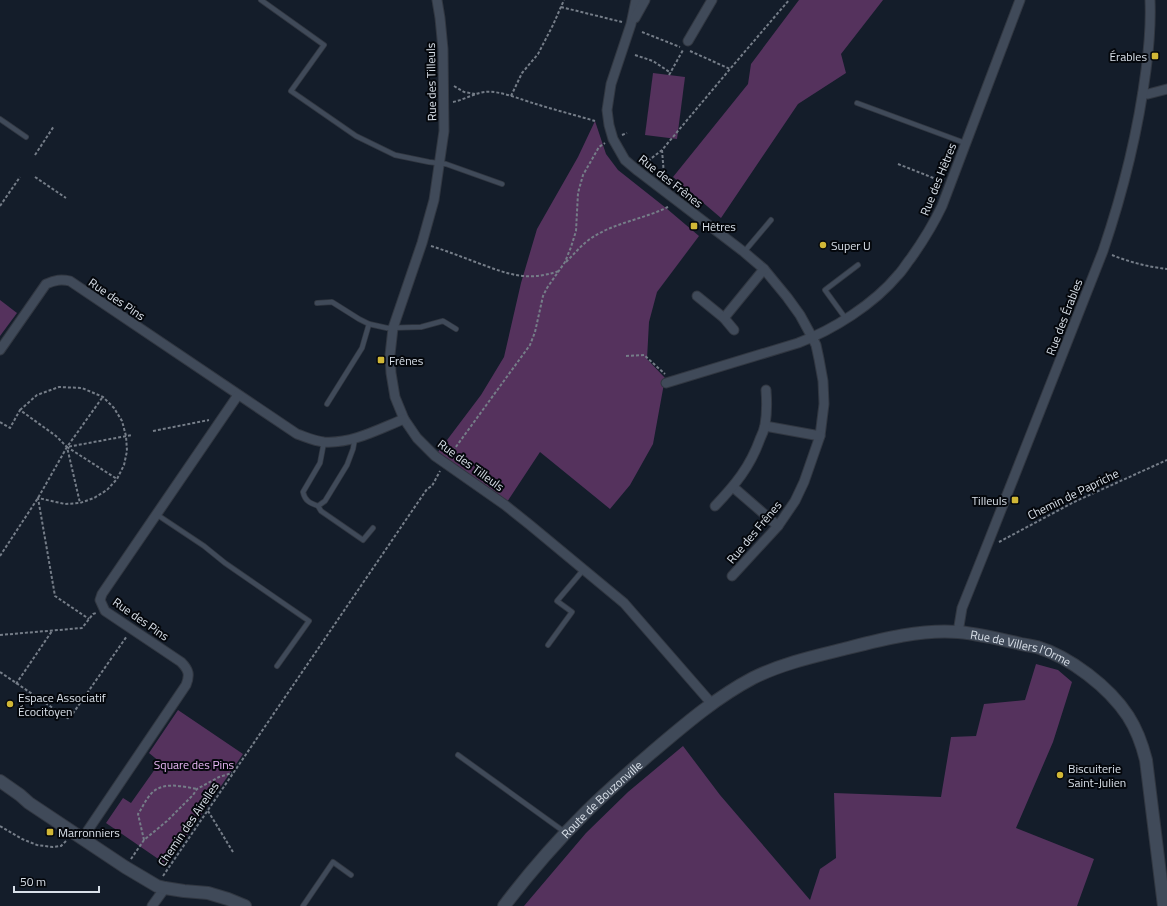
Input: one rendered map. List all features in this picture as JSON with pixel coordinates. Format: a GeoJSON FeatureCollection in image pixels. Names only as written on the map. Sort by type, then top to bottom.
{"type":"FeatureCollection","features":[{"type":"Feature","properties":{"kind":"main road","name":"Rue de Villers l'Orme"},"geometry":{"type":"LineString","coordinates":[[712,704],[721,697],[756,677],[782,666],[811,657],[879,641],[932,632],[958,632],[986,636],[1038,648],[1061,658],[1083,671],[1112,697],[1127,715],[1142,744],[1146,760],[1164,906]]}},
{"type":"Feature","properties":{"kind":"main road","name":"Route de Bouzonville"},"geometry":{"type":"LineString","coordinates":[[504,906],[566,832],[615,784],[712,704]]}},
{"type":"Feature","properties":{"kind":"main road"},"geometry":{"type":"LineString","coordinates":[[0,781],[29,803],[82,839],[125,867],[161,887],[208,893],[245,906]]}},
{"type":"Feature","properties":{"kind":"street","name":"Rue des Tilleuls"},"geometry":{"type":"LineString","coordinates":[[437,0],[443,49],[444,132],[434,200],[422,242],[393,328],[391,344],[391,373],[395,397],[404,420],[417,438],[436,456],[515,513],[624,603],[712,704]]}},
{"type":"Feature","properties":{"kind":"street","name":"Rue des Frênes"},"geometry":{"type":"LineString","coordinates":[[636,0],[631,24],[611,84],[607,110],[613,139],[625,160],[638,172],[744,252],[764,269],[787,297],[812,337],[819,359],[823,381],[824,404],[820,436],[804,482],[795,501],[778,526],[732,576]]}},
{"type":"Feature","properties":{"kind":"street","name":"Rue des Frênes"},"geometry":{"type":"LineString","coordinates":[[631,24],[645,0]]}},
{"type":"Feature","properties":{"kind":"street"},"geometry":{"type":"LineString","coordinates":[[688,41],[712,0]]}},
{"type":"Feature","properties":{"kind":"street","name":"Rue des Hêtres"},"geometry":{"type":"LineString","coordinates":[[670,382],[800,342],[830,329],[877,296],[898,275],[933,225],[942,206],[1020,0]]}},
{"type":"Feature","properties":{"kind":"street","name":"Rue des Érables"},"geometry":{"type":"LineString","coordinates":[[958,632],[962,608],[1103,251],[1124,183],[1143,93],[1148,55],[1150,0]]}},
{"type":"Feature","properties":{"kind":"street"},"geometry":{"type":"LineString","coordinates":[[1143,93],[1148,94],[1167,89]]}},
{"type":"Feature","properties":{"kind":"street"},"geometry":{"type":"LineString","coordinates":[[724,318],[764,269]]}},
{"type":"Feature","properties":{"kind":"street","name":"Rue des Pins"},"geometry":{"type":"LineString","coordinates":[[0,350],[46,284],[61,279],[70,281],[297,434],[324,442],[340,441],[355,438],[404,420]]}},
{"type":"Feature","properties":{"kind":"street"},"geometry":{"type":"LineString","coordinates":[[697,296],[724,318],[734,330]]}},
{"type":"Feature","properties":{"kind":"street"},"geometry":{"type":"LineString","coordinates":[[715,506],[733,487],[751,460],[765,426],[767,407],[766,390]]}},
{"type":"Feature","properties":{"kind":"street","name":"Rue des Pins"},"geometry":{"type":"LineString","coordinates":[[82,839],[189,679],[186,667],[181,662],[105,611],[100,600],[102,594],[238,395]]}},
{"type":"Feature","properties":{"kind":"street"},"geometry":{"type":"LineString","coordinates":[[765,426],[820,436]]}},
{"type":"Feature","properties":{"kind":"street"},"geometry":{"type":"LineString","coordinates":[[733,487],[778,526]]}},
{"type":"Feature","properties":{"kind":"street"},"geometry":{"type":"LineString","coordinates":[[152,906],[161,887]]}},
{"type":"Feature","properties":{"kind":"lane"},"geometry":{"type":"LineString","coordinates":[[261,0],[324,45],[291,91],[356,136],[394,155],[446,164],[502,184]]}},
{"type":"Feature","properties":{"kind":"lane"},"geometry":{"type":"LineString","coordinates":[[857,103],[965,143]]}},
{"type":"Feature","properties":{"kind":"lane"},"geometry":{"type":"LineString","coordinates":[[0,119],[26,137]]}},
{"type":"Feature","properties":{"kind":"lane"},"geometry":{"type":"LineString","coordinates":[[744,252],[770,220]]}},
{"type":"Feature","properties":{"kind":"lane"},"geometry":{"type":"LineString","coordinates":[[846,319],[825,290],[858,265]]}},
{"type":"Feature","properties":{"kind":"lane"},"geometry":{"type":"LineString","coordinates":[[317,303],[332,302],[369,324],[387,328],[421,328],[443,321],[456,329]]}},
{"type":"Feature","properties":{"kind":"lane"},"geometry":{"type":"LineString","coordinates":[[327,404],[362,348],[369,324]]}},
{"type":"Feature","properties":{"kind":"lane"},"geometry":{"type":"LineString","coordinates":[[318,506],[326,501],[347,465],[353,449],[355,438]]}},
{"type":"Feature","properties":{"kind":"lane"},"geometry":{"type":"LineString","coordinates":[[324,442],[320,463],[303,492],[304,497],[308,502],[318,506],[320,511],[364,540],[373,528]]}},
{"type":"Feature","properties":{"kind":"lane"},"geometry":{"type":"LineString","coordinates":[[156,514],[204,546],[225,563],[309,621],[277,666]]}},
{"type":"Feature","properties":{"kind":"lane"},"geometry":{"type":"LineString","coordinates":[[548,645],[572,612],[557,601],[584,569]]}},
{"type":"Feature","properties":{"kind":"lane"},"geometry":{"type":"LineString","coordinates":[[458,755],[566,832]]}},
{"type":"Feature","properties":{"kind":"lane"},"geometry":{"type":"LineString","coordinates":[[303,906],[333,862],[351,875]]}},
{"type":"Feature","properties":{"kind":"path"},"geometry":{"type":"LineString","coordinates":[[511,96],[522,73],[538,54],[564,0]]}},
{"type":"Feature","properties":{"kind":"path"},"geometry":{"type":"LineString","coordinates":[[648,161],[662,150],[789,0]]}},
{"type":"Feature","properties":{"kind":"path"},"geometry":{"type":"LineString","coordinates":[[561,7],[631,24]]}},
{"type":"Feature","properties":{"kind":"path"},"geometry":{"type":"LineString","coordinates":[[635,55],[653,61],[670,74],[688,41]]}},
{"type":"Feature","properties":{"kind":"path"},"geometry":{"type":"LineString","coordinates":[[444,87],[454,86],[464,92],[477,94]]}},
{"type":"Feature","properties":{"kind":"path"},"geometry":{"type":"LineString","coordinates":[[444,102],[460,101],[484,92],[492,92],[511,96],[595,121]]}},
{"type":"Feature","properties":{"kind":"path"},"geometry":{"type":"LineString","coordinates":[[35,155],[54,126]]}},
{"type":"Feature","properties":{"kind":"path"},"geometry":{"type":"LineString","coordinates":[[565,262],[587,242],[600,234],[617,226],[661,211],[670,206],[684,190],[664,175],[662,150]]}},
{"type":"Feature","properties":{"kind":"path"},"geometry":{"type":"LineString","coordinates":[[898,164],[950,185]]}},
{"type":"Feature","properties":{"kind":"path"},"geometry":{"type":"LineString","coordinates":[[0,206],[20,177]]}},
{"type":"Feature","properties":{"kind":"path"},"geometry":{"type":"LineString","coordinates":[[35,177],[66,198]]}},
{"type":"Feature","properties":{"kind":"path"},"geometry":{"type":"LineString","coordinates":[[422,242],[511,275],[534,276],[548,274],[559,270]]}},
{"type":"Feature","properties":{"kind":"path"},"geometry":{"type":"LineString","coordinates":[[1103,251],[1120,258],[1167,269]]}},
{"type":"Feature","properties":{"kind":"path"},"geometry":{"type":"LineString","coordinates":[[626,356],[644,355],[670,382]]}},
{"type":"Feature","properties":{"kind":"path"},"geometry":{"type":"LineString","coordinates":[[0,422],[10,428],[20,410],[37,395],[59,387],[82,388],[103,397],[114,408],[122,421],[126,436],[127,451],[124,465],[117,479],[107,490],[94,498],[80,503],[65,504],[38,498]]}},
{"type":"Feature","properties":{"kind":"path"},"geometry":{"type":"LineString","coordinates":[[0,556],[38,498],[67,447],[103,397]]}},
{"type":"Feature","properties":{"kind":"path"},"geometry":{"type":"LineString","coordinates":[[20,410],[56,436],[67,447],[117,479]]}},
{"type":"Feature","properties":{"kind":"path"},"geometry":{"type":"LineString","coordinates":[[153,430],[223,417]]}},
{"type":"Feature","properties":{"kind":"path"},"geometry":{"type":"LineString","coordinates":[[67,447],[132,434]]}},
{"type":"Feature","properties":{"kind":"path"},"geometry":{"type":"LineString","coordinates":[[67,447],[80,503]]}},
{"type":"Feature","properties":{"kind":"path","name":"Chemin de Papriche"},"geometry":{"type":"LineString","coordinates":[[988,543],[994,544],[1074,502],[1167,460]]}},
{"type":"Feature","properties":{"kind":"path"},"geometry":{"type":"LineString","coordinates":[[38,498],[55,596],[89,619]]}},
{"type":"Feature","properties":{"kind":"path"},"geometry":{"type":"LineString","coordinates":[[0,635],[82,628],[93,614],[105,611]]}},
{"type":"Feature","properties":{"kind":"path"},"geometry":{"type":"LineString","coordinates":[[0,672],[69,719],[132,629]]}},
{"type":"Feature","properties":{"kind":"path"},"geometry":{"type":"LineString","coordinates":[[16,684],[52,631]]}},
{"type":"Feature","properties":{"kind":"path","name":"Chemin des Airelles"},"geometry":{"type":"LineString","coordinates":[[161,887],[208,811],[234,773],[219,777],[197,789]]}},
{"type":"Feature","properties":{"kind":"path"},"geometry":{"type":"LineString","coordinates":[[125,867],[144,840],[167,821],[197,789],[169,785],[157,789],[150,794],[138,814],[144,840]]}},
{"type":"Feature","properties":{"kind":"path"},"geometry":{"type":"LineString","coordinates":[[208,811],[233,852]]}},
{"type":"Feature","properties":{"kind":"path"},"geometry":{"type":"LineString","coordinates":[[0,826],[22,839],[37,844],[53,847],[61,846],[68,839]]}},
{"type":"Feature","properties":{"kind":"green space"},"geometry":{"type":"Polygon","coordinates":[[[799,0],[883,0],[841,54],[846,73],[798,104],[721,218],[673,177],[748,84],[751,64],[799,0]]]}},
{"type":"Feature","properties":{"kind":"green space"},"geometry":{"type":"Polygon","coordinates":[[[653,73],[685,77],[677,139],[645,135],[653,73]]]}},
{"type":"Feature","properties":{"kind":"green space"},"geometry":{"type":"Polygon","coordinates":[[[595,121],[606,154],[618,170],[699,236],[657,292],[649,322],[647,359],[665,378],[653,444],[630,485],[610,509],[540,452],[505,505],[435,456],[481,395],[504,357],[521,283],[537,229],[578,157],[595,121]]]}},
{"type":"Feature","properties":{"kind":"green space"},"geometry":{"type":"Polygon","coordinates":[[[0,300],[17,313],[0,336],[0,300]]]}},
{"type":"Feature","properties":{"kind":"green space"},"geometry":{"type":"Polygon","coordinates":[[[1036,664],[1058,670],[1072,682],[1053,742],[1016,828],[1094,859],[1077,906],[524,906],[586,833],[628,792],[683,746],[720,795],[810,900],[820,869],[836,858],[834,793],[941,797],[951,737],[976,736],[984,704],[1025,700],[1036,664]]]}},
{"type":"Feature","properties":{"kind":"green space","name":"Square des Pins"},"geometry":{"type":"Polygon","coordinates":[[[178,710],[243,754],[167,865],[106,823],[123,798],[131,803],[160,762],[149,753],[178,710]]]}},
{"type":"Feature","properties":{"kind":"place","name":"Érables"},"geometry":{"type":"Point","coordinates":[1155,56]}},
{"type":"Feature","properties":{"kind":"place","name":"Hêtres"},"geometry":{"type":"Point","coordinates":[694,226]}},
{"type":"Feature","properties":{"kind":"place","name":"Super U"},"geometry":{"type":"Point","coordinates":[823,245]}},
{"type":"Feature","properties":{"kind":"place","name":"Frênes"},"geometry":{"type":"Point","coordinates":[381,360]}},
{"type":"Feature","properties":{"kind":"place","name":"Tilleuls"},"geometry":{"type":"Point","coordinates":[1015,500]}},
{"type":"Feature","properties":{"kind":"place","name":"Espace Associatif Écocitoyen"},"geometry":{"type":"Point","coordinates":[10,704]}},
{"type":"Feature","properties":{"kind":"place","name":"Biscuiterie Saint-Julien"},"geometry":{"type":"Point","coordinates":[1060,775]}},
{"type":"Feature","properties":{"kind":"place","name":"Marronniers"},"geometry":{"type":"Point","coordinates":[50,832]}}]}
